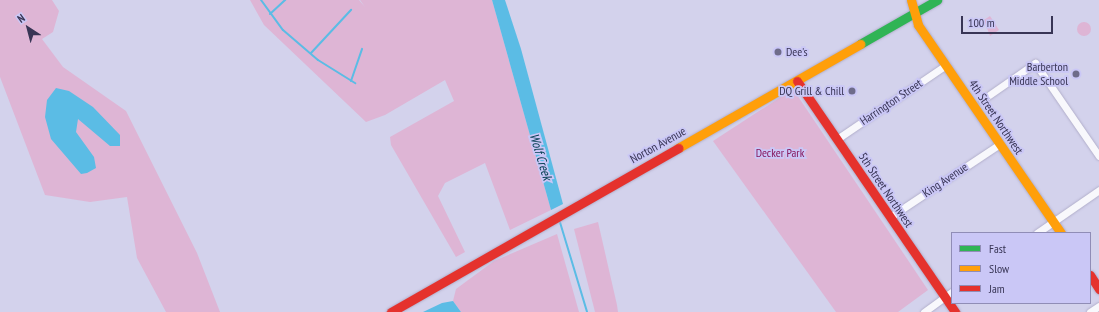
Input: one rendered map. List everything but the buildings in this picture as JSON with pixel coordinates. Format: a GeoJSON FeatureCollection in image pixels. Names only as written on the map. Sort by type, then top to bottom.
{"type":"FeatureCollection","features":[{"type":"Feature","properties":{"kind":"main road"},"geometry":{"type":"LineString","coordinates":[[911,0],[914,14]]}},
{"type":"Feature","properties":{"kind":"main road","name":"Norton Avenue"},"geometry":{"type":"LineString","coordinates":[[391,312],[551,219],[797,81],[937,0]]}},
{"type":"Feature","properties":{"kind":"main road","name":"4th Street Northwest"},"geometry":{"type":"LineString","coordinates":[[914,14],[946,65],[1060,232]]}},
{"type":"Feature","properties":{"kind":"main road","name":"5th Street Northwest"},"geometry":{"type":"LineString","coordinates":[[797,81],[890,217],[949,295]]}},
{"type":"Feature","properties":{"kind":"main road"},"geometry":{"type":"LineString","coordinates":[[1091,276],[1099,288]]}},
{"type":"Feature","properties":{"kind":"street"},"geometry":{"type":"LineString","coordinates":[[982,100],[1035,63],[1099,156]]}},
{"type":"Feature","properties":{"kind":"street","name":"Harrington Street"},"geometry":{"type":"LineString","coordinates":[[837,139],[946,65]]}},
{"type":"Feature","properties":{"kind":"street","name":"King Avenue"},"geometry":{"type":"LineString","coordinates":[[890,217],[1000,144]]}},
{"type":"Feature","properties":{"kind":"street"},"geometry":{"type":"LineString","coordinates":[[1038,232],[1099,190]]}},
{"type":"Feature","properties":{"kind":"street"},"geometry":{"type":"LineString","coordinates":[[924,312],[949,295]]}},
{"type":"Feature","properties":{"kind":"street"},"geometry":{"type":"LineString","coordinates":[[1090,312],[1099,306]]}},
{"type":"Feature","properties":{"kind":"green space"},"geometry":{"type":"Polygon","coordinates":[[[0,0],[52,0],[59,11],[53,32],[42,39],[63,67],[126,111],[197,253],[220,312],[166,312],[137,258],[127,197],[90,202],[45,195],[0,77],[0,0]]]}},
{"type":"Feature","properties":{"kind":"green space"},"geometry":{"type":"Polygon","coordinates":[[[250,0],[359,0],[365,7],[360,0],[492,0],[551,210],[510,230],[485,163],[445,183],[438,196],[465,252],[456,257],[391,145],[390,137],[454,101],[445,80],[385,115],[366,122],[264,25],[250,0]]]}},
{"type":"Feature","properties":{"kind":"green space"},"geometry":{"type":"Polygon","coordinates":[[[990,16],[999,30],[990,36],[984,20],[990,16]]]}},
{"type":"Feature","properties":{"kind":"green space"},"geometry":{"type":"Polygon","coordinates":[[[1084,22],[1089,24],[1091,29],[1089,34],[1084,36],[1079,34],[1077,29],[1079,24],[1084,22]]]}},
{"type":"Feature","properties":{"kind":"green space","name":"Decker Park"},"geometry":{"type":"Polygon","coordinates":[[[793,89],[928,290],[898,312],[836,312],[713,141],[793,89]]]}},
{"type":"Feature","properties":{"kind":"green space"},"geometry":{"type":"Polygon","coordinates":[[[598,222],[618,312],[595,312],[574,229],[598,222]]]}},
{"type":"Feature","properties":{"kind":"green space"},"geometry":{"type":"Polygon","coordinates":[[[557,234],[579,312],[461,312],[453,301],[456,289],[494,261],[557,234]]]}},
{"type":"Feature","properties":{"kind":"water"},"geometry":{"type":"Polygon","coordinates":[[[492,0],[505,0],[521,49],[563,204],[551,210],[492,0]]]}},
{"type":"Feature","properties":{"kind":"water"},"geometry":{"type":"Polygon","coordinates":[[[56,88],[69,91],[93,107],[120,135],[120,146],[110,146],[78,119],[76,132],[94,157],[96,168],[87,173],[81,174],[51,139],[45,117],[47,100],[56,88]]]}},
{"type":"Feature","properties":{"kind":"water"},"geometry":{"type":"Polygon","coordinates":[[[453,301],[461,312],[423,312],[442,303],[453,301]]]}},
{"type":"Feature","properties":{"kind":"waterway"},"geometry":{"type":"LineString","coordinates":[[261,0],[283,30],[318,60],[355,83]]}},
{"type":"Feature","properties":{"kind":"waterway"},"geometry":{"type":"LineString","coordinates":[[270,14],[285,0]]}},
{"type":"Feature","properties":{"kind":"waterway"},"geometry":{"type":"LineString","coordinates":[[311,53],[351,10]]}},
{"type":"Feature","properties":{"kind":"waterway"},"geometry":{"type":"LineString","coordinates":[[351,81],[362,49]]}},
{"type":"Feature","properties":{"kind":"waterway","name":"Wolf Creek"},"geometry":{"type":"LineString","coordinates":[[559,219],[587,312]]}},
{"type":"Feature","properties":{"kind":"traffic: fast"},"geometry":{"type":"LineString","coordinates":[[860,44],[937,0]]}},
{"type":"Feature","properties":{"kind":"traffic: slow"},"geometry":{"type":"LineString","coordinates":[[911,0],[918,25],[1060,232]]}},
{"type":"Feature","properties":{"kind":"traffic: slow"},"geometry":{"type":"LineString","coordinates":[[678,148],[860,44]]}},
{"type":"Feature","properties":{"kind":"traffic: jam"},"geometry":{"type":"LineString","coordinates":[[797,81],[955,312]]}},
{"type":"Feature","properties":{"kind":"traffic: jam"},"geometry":{"type":"LineString","coordinates":[[391,312],[678,148]]}},
{"type":"Feature","properties":{"kind":"traffic: jam"},"geometry":{"type":"LineString","coordinates":[[1091,277],[1099,289]]}},
{"type":"Feature","properties":{"kind":"place","name":"Dee's"},"geometry":{"type":"Point","coordinates":[778,52]}},
{"type":"Feature","properties":{"kind":"place","name":"Barberton Middle School"},"geometry":{"type":"Point","coordinates":[1076,74]}},
{"type":"Feature","properties":{"kind":"place","name":"DQ Grill & Chill"},"geometry":{"type":"Point","coordinates":[852,91]}}]}
